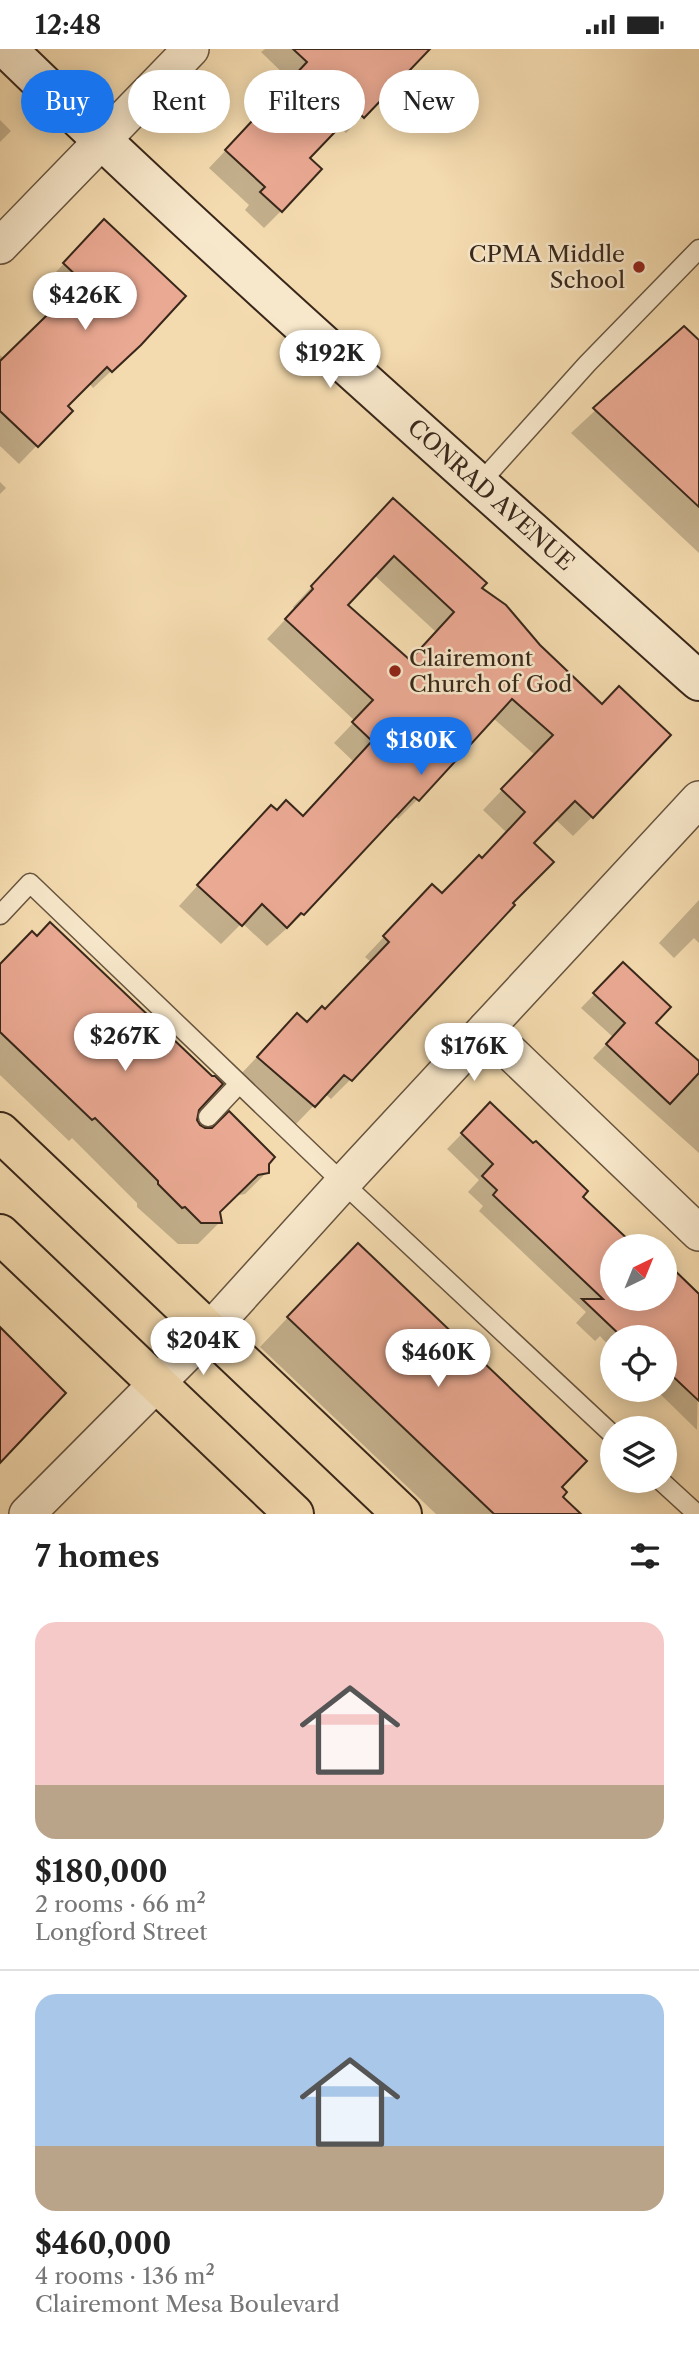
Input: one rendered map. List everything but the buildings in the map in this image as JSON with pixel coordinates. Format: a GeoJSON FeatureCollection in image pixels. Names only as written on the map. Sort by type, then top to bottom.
{"type":"FeatureCollection","features":[{"type":"Feature","properties":{"kind":"main road"},"geometry":{"type":"LineString","coordinates":[[0,1132],[402,1514]]}},
{"type":"Feature","properties":{"kind":"main road"},"geometry":{"type":"LineString","coordinates":[[0,1234],[294,1514]]}},
{"type":"Feature","properties":{"kind":"street","name":"CONRAD AVENUE"},"geometry":{"type":"LineString","coordinates":[[7,49],[103,142],[341,361],[699,681]]}},
{"type":"Feature","properties":{"kind":"street"},"geometry":{"type":"LineString","coordinates":[[0,246],[191,49]]}},
{"type":"Feature","properties":{"kind":"street"},"geometry":{"type":"LineString","coordinates":[[27,1514],[209,1331],[699,799]]}},
{"type":"Feature","properties":{"kind":"street"},"geometry":{"type":"LineString","coordinates":[[486,1029],[699,1233]]}},
{"type":"Feature","properties":{"kind":"lane"},"geometry":{"type":"LineString","coordinates":[[480,483],[587,364],[699,250]]}},
{"type":"Feature","properties":{"kind":"lane"},"geometry":{"type":"LineString","coordinates":[[0,915],[30,883],[343,1183],[600,1423]]}},
{"type":"Feature","properties":{"kind":"lane"},"geometry":{"type":"LineString","coordinates":[[208,1118],[240,1084]]}},
{"type":"Feature","properties":{"kind":"lane"},"geometry":{"type":"LineString","coordinates":[[675,1493],[697,1514]]}},
{"type":"Feature","properties":{"kind":"place","name":"CPMA Middle School"},"geometry":{"type":"Point","coordinates":[639,267]}},
{"type":"Feature","properties":{"kind":"place","name":"Clairemont Church of God"},"geometry":{"type":"Point","coordinates":[395,671]}}]}
